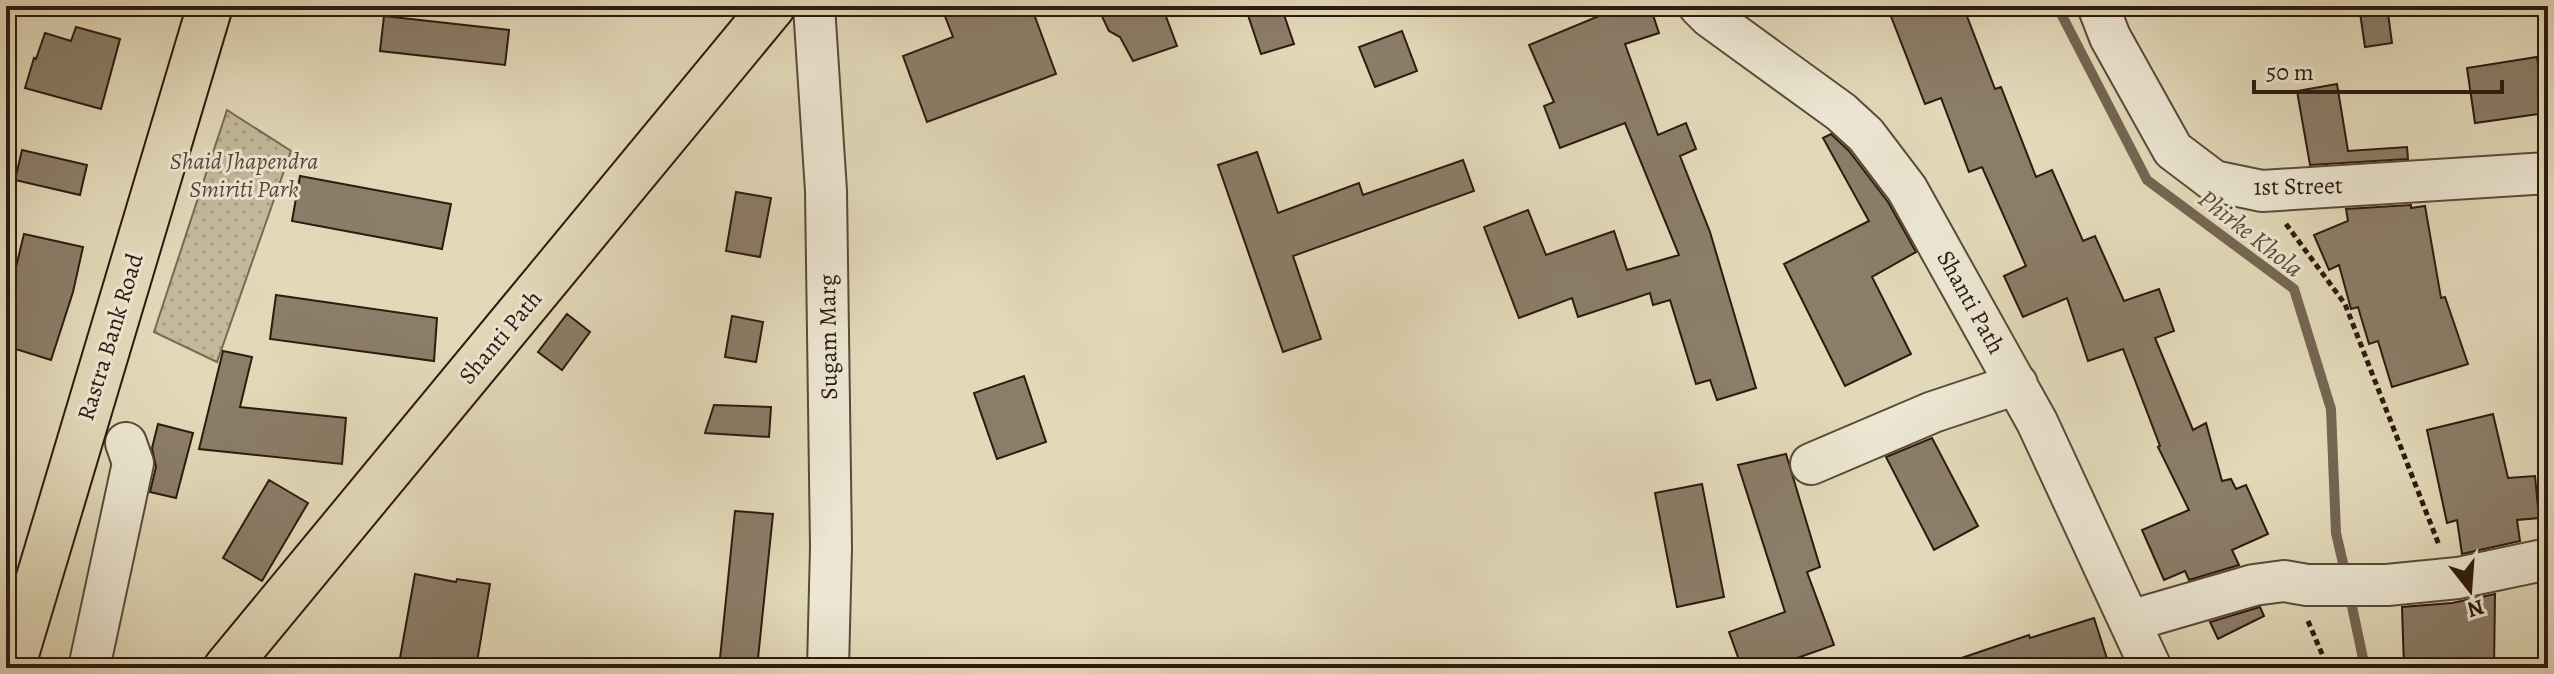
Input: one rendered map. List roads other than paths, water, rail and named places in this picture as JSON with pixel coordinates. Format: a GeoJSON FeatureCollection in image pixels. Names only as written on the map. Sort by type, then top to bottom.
{"type":"FeatureCollection","features":[{"type":"Feature","properties":{"kind":"main road","name":"Rastra Bank Road"},"geometry":{"type":"LineString","coordinates":[[12,668],[210,6]]}},
{"type":"Feature","properties":{"kind":"main road","name":"Shanti Path"},"geometry":{"type":"LineString","coordinates":[[226,668],[773,6]]}},
{"type":"Feature","properties":{"kind":"street","name":"Sugam Marg"},"geometry":{"type":"LineString","coordinates":[[814,6],[826,191],[831,547],[828,668]]}},
{"type":"Feature","properties":{"kind":"street","name":"Shanti Path"},"geometry":{"type":"LineString","coordinates":[[1699,6],[1841,112],[1866,135],[1907,189],[2017,384],[2151,668]]}},
{"type":"Feature","properties":{"kind":"street","name":"1st Street"},"geometry":{"type":"LineString","coordinates":[[2098,6],[2110,37],[2173,150],[2214,181],[2262,191],[2548,173]]}},
{"type":"Feature","properties":{"kind":"street"},"geometry":{"type":"LineString","coordinates":[[1811,464],[1933,412],[2017,384]]}},
{"type":"Feature","properties":{"kind":"street"},"geometry":{"type":"LineString","coordinates":[[89,668],[133,463],[126,443]]}},
{"type":"Feature","properties":{"kind":"street"},"geometry":{"type":"LineString","coordinates":[[2130,621],[2254,585],[2284,581],[2307,585],[2387,585],[2458,578],[2548,559]]}},
{"type":"Feature","properties":{"kind":"waterway","name":"Phirke Khola"},"geometry":{"type":"LineString","coordinates":[[2057,6],[2147,180],[2294,289],[2331,409],[2336,533],[2346,576]]}},
{"type":"Feature","properties":{"kind":"waterway","name":"Phirke Khola"},"geometry":{"type":"LineString","coordinates":[[2349,592],[2365,668]]}},
{"type":"Feature","properties":{"kind":"park label","name":"Shaid Jhapendra Smiriti Park"},"geometry":{"type":"Point","coordinates":[244,175]}}]}
